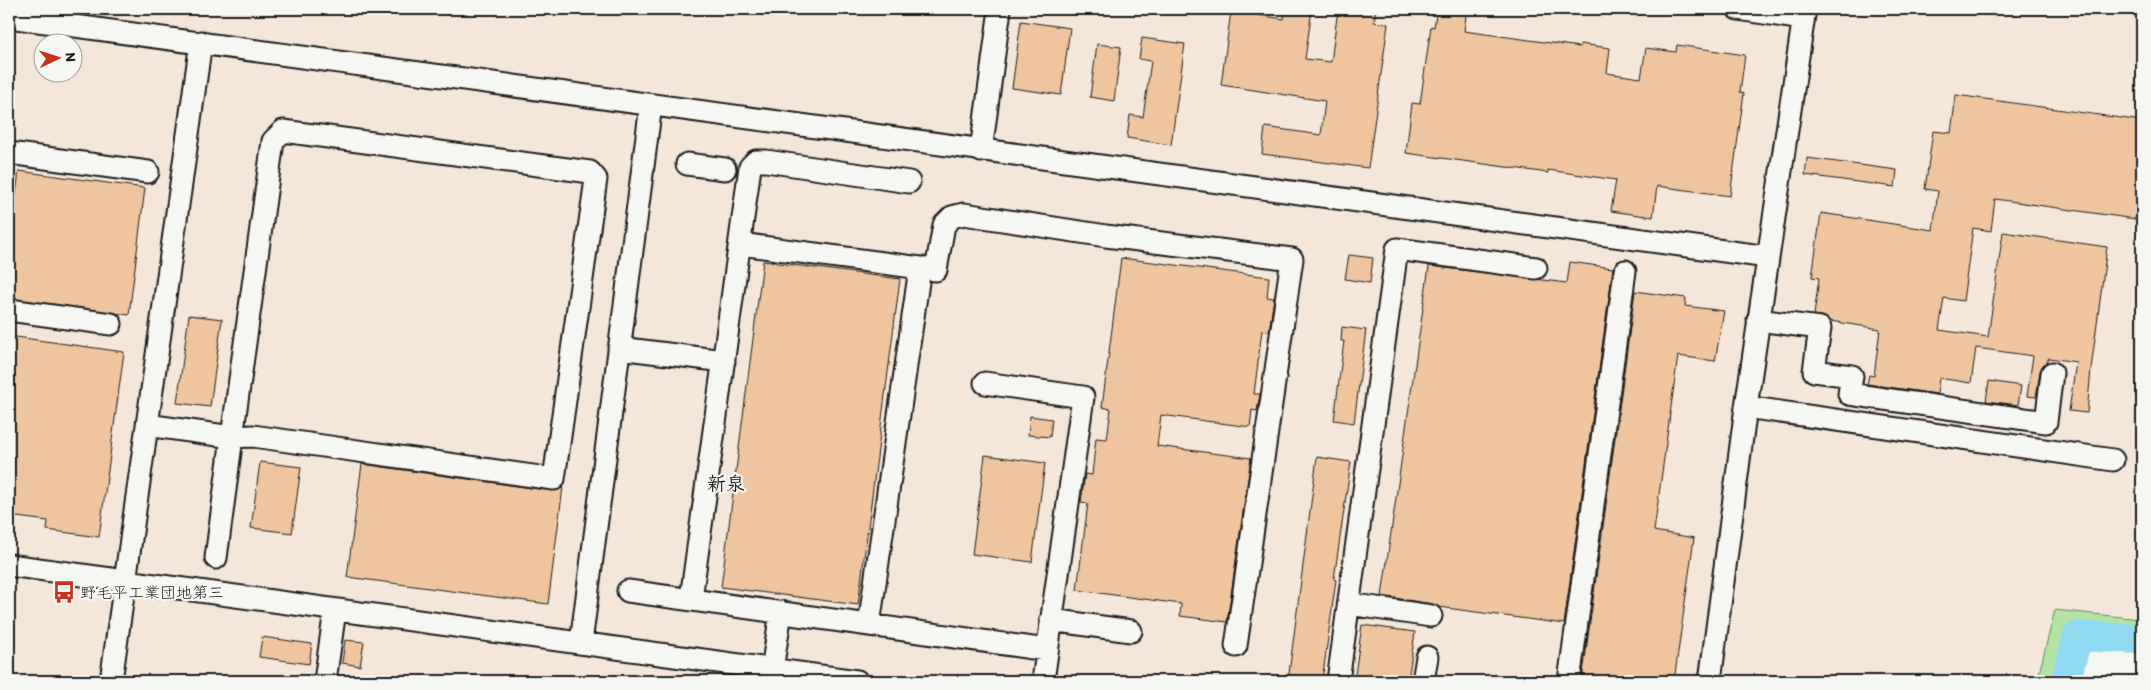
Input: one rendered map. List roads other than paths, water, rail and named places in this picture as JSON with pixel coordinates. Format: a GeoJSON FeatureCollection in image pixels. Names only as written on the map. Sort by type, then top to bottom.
{"type":"FeatureCollection","features":[{"type":"Feature","properties":{"kind":"street"},"geometry":{"type":"LineString","coordinates":[[981,151],[1000,9]]}},
{"type":"Feature","properties":{"kind":"street"},"geometry":{"type":"LineString","coordinates":[[1710,681],[1758,320],[1804,14],[1738,9]]}},
{"type":"Feature","properties":{"kind":"street"},"geometry":{"type":"LineString","coordinates":[[9,17],[1768,257]]}},
{"type":"Feature","properties":{"kind":"street"},"geometry":{"type":"LineString","coordinates":[[111,681],[201,42]]}},
{"type":"Feature","properties":{"kind":"street"},"geometry":{"type":"LineString","coordinates":[[581,643],[651,105]]}},
{"type":"Feature","properties":{"kind":"street"},"geometry":{"type":"LineString","coordinates":[[147,425],[232,437],[253,436],[554,479],[596,179],[590,172],[283,131],[273,141],[232,437],[216,558]]}},
{"type":"Feature","properties":{"kind":"street"},"geometry":{"type":"LineString","coordinates":[[9,153],[148,172]]}},
{"type":"Feature","properties":{"kind":"street"},"geometry":{"type":"LineString","coordinates":[[691,599],[750,167],[756,162],[766,160],[908,182]]}},
{"type":"Feature","properties":{"kind":"street"},"geometry":{"type":"LineString","coordinates":[[687,164],[725,169]]}},
{"type":"Feature","properties":{"kind":"street"},"geometry":{"type":"LineString","coordinates":[[740,244],[936,270],[944,225],[952,217],[964,214],[1106,236],[1292,259],[1236,646]]}},
{"type":"Feature","properties":{"kind":"street"},"geometry":{"type":"LineString","coordinates":[[1338,681],[1397,249],[1536,268]]}},
{"type":"Feature","properties":{"kind":"street"},"geometry":{"type":"LineString","coordinates":[[869,625],[920,268]]}},
{"type":"Feature","properties":{"kind":"street"},"geometry":{"type":"LineString","coordinates":[[1569,681],[1625,271]]}},
{"type":"Feature","properties":{"kind":"street"},"geometry":{"type":"LineString","coordinates":[[9,310],[111,324]]}},
{"type":"Feature","properties":{"kind":"street"},"geometry":{"type":"LineString","coordinates":[[1758,320],[1820,328],[1814,371],[1852,376],[1849,394],[2046,422],[2052,373]]}},
{"type":"Feature","properties":{"kind":"street"},"geometry":{"type":"LineString","coordinates":[[619,348],[724,362]]}},
{"type":"Feature","properties":{"kind":"street"},"geometry":{"type":"LineString","coordinates":[[985,384],[1083,397],[1043,681]]}},
{"type":"Feature","properties":{"kind":"street"},"geometry":{"type":"LineString","coordinates":[[1746,407],[2113,460]]}},
{"type":"Feature","properties":{"kind":"street"},"geometry":{"type":"LineString","coordinates":[[9,565],[857,681]]}},
{"type":"Feature","properties":{"kind":"street"},"geometry":{"type":"LineString","coordinates":[[628,591],[1047,650]]}},
{"type":"Feature","properties":{"kind":"street"},"geometry":{"type":"LineString","coordinates":[[1349,604],[1432,616]]}},
{"type":"Feature","properties":{"kind":"street"},"geometry":{"type":"LineString","coordinates":[[325,681],[335,610]]}},
{"type":"Feature","properties":{"kind":"street"},"geometry":{"type":"LineString","coordinates":[[772,670],[781,612]]}},
{"type":"Feature","properties":{"kind":"street"},"geometry":{"type":"LineString","coordinates":[[1051,620],[1131,631]]}},
{"type":"Feature","properties":{"kind":"street"},"geometry":{"type":"LineString","coordinates":[[1423,681],[1426,657]]}},
{"type":"Feature","properties":{"kind":"waterway"},"geometry":{"type":"LineString","coordinates":[[2065,681],[2078,636],[2142,639]]}},
{"type":"Feature","properties":{"kind":"place","name":"野毛平工業団地第三"},"geometry":{"type":"Point","coordinates":[64,592]}},
{"type":"Feature","properties":{"kind":"district","name":"新泉"},"geometry":{"type":"Point","coordinates":[726,483]}}]}
